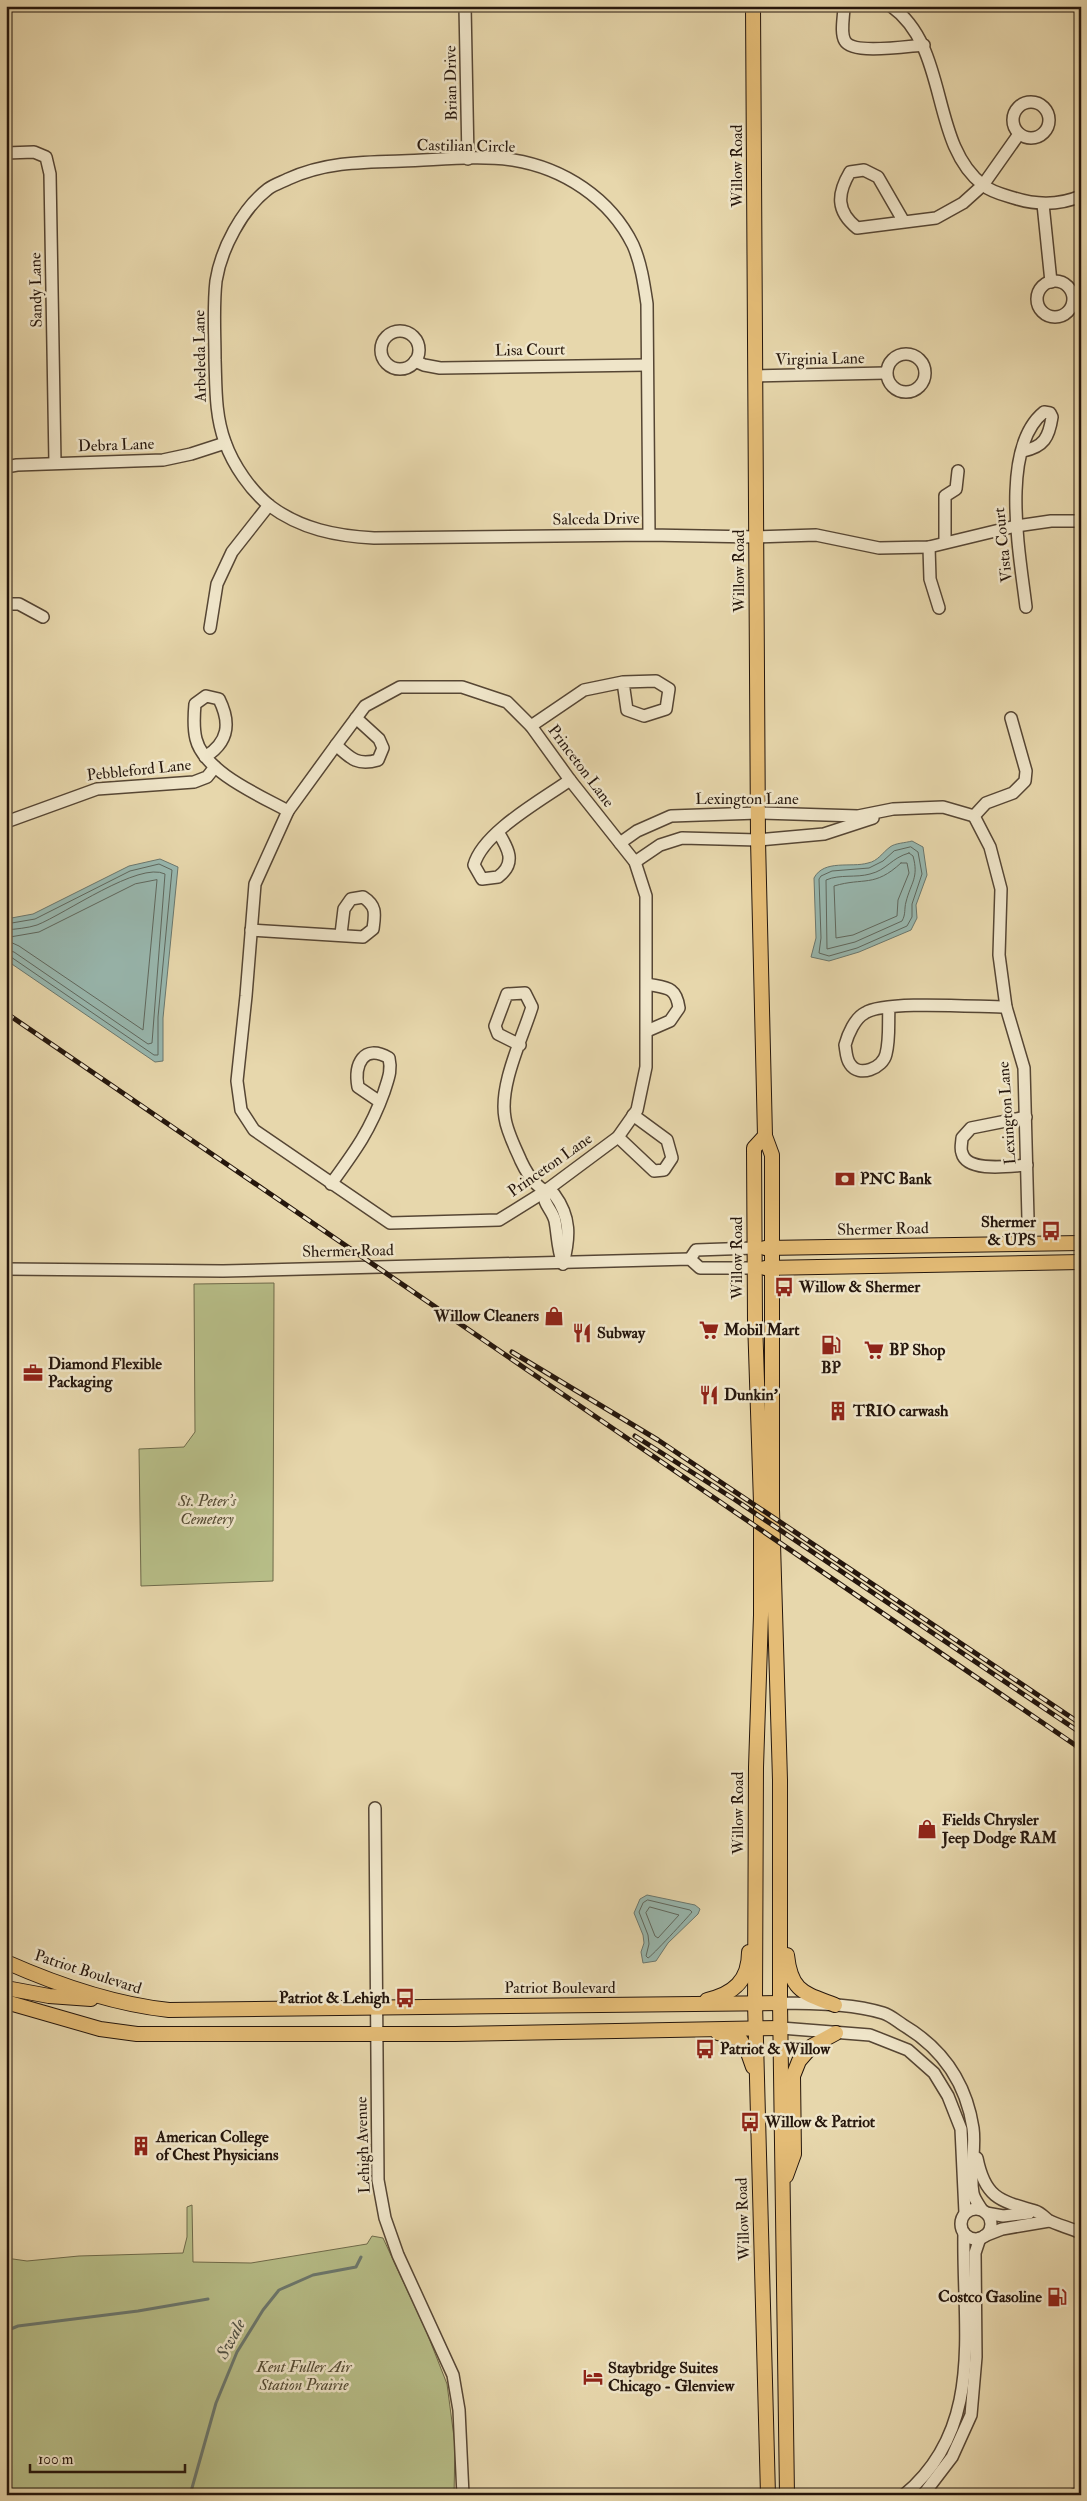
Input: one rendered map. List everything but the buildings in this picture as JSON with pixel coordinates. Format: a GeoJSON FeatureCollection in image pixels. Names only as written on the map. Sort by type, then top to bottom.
{"type":"FeatureCollection","features":[{"type":"Feature","properties":{"kind":"main road","name":"Willow Road"},"geometry":{"type":"LineString","coordinates":[[753,6],[758,840],[765,1136],[772,1155],[772,1550],[780,1780],[780,2003],[787,2495]]}},
{"type":"Feature","properties":{"kind":"main road","name":"Willow Road"},"geometry":{"type":"LineString","coordinates":[[765,1136],[754,1148],[754,1268],[761,1588],[756,1767],[755,2003],[768,2495]]}},
{"type":"Feature","properties":{"kind":"main road","name":"Shermer Road"},"geometry":{"type":"LineString","coordinates":[[754,1248],[1081,1243]]}},
{"type":"Feature","properties":{"kind":"main road","name":"Shermer Road"},"geometry":{"type":"LineString","coordinates":[[754,1268],[1081,1262]]}},
{"type":"Feature","properties":{"kind":"main road"},"geometry":{"type":"LineString","coordinates":[[664,2005],[719,1997],[736,1988],[742,1979],[749,1958],[748,1835],[756,1767]]}},
{"type":"Feature","properties":{"kind":"main road"},"geometry":{"type":"LineString","coordinates":[[780,1780],[784,1807],[784,1929],[789,1969],[793,1982],[801,1992],[835,2005]]}},
{"type":"Feature","properties":{"kind":"main road","name":"Patriot Boulevard"},"geometry":{"type":"LineString","coordinates":[[6,1962],[45,1979],[114,2001],[139,2007],[169,2010],[780,2003]]}},
{"type":"Feature","properties":{"kind":"main road"},"geometry":{"type":"LineString","coordinates":[[6,1988],[49,1996],[114,2001]]}},
{"type":"Feature","properties":{"kind":"main road"},"geometry":{"type":"LineString","coordinates":[[6,2002],[100,2029],[137,2034],[376,2034],[781,2028]]}},
{"type":"Feature","properties":{"kind":"main road"},"geometry":{"type":"LineString","coordinates":[[700,2028],[740,2039],[751,2061],[757,2090]]}},
{"type":"Feature","properties":{"kind":"main road"},"geometry":{"type":"LineString","coordinates":[[783,2184],[794,2154],[793,2076],[799,2061],[812,2046],[836,2033]]}},
{"type":"Feature","properties":{"kind":"street","name":"Brian Drive"},"geometry":{"type":"LineString","coordinates":[[465,6],[468,159]]}},
{"type":"Feature","properties":{"kind":"street"},"geometry":{"type":"LineString","coordinates":[[844,6],[844,38],[847,44],[859,49],[924,45]]}},
{"type":"Feature","properties":{"kind":"street"},"geometry":{"type":"LineString","coordinates":[[891,6],[900,12],[924,45],[950,137],[966,165],[983,185],[1024,202],[1043,204],[1073,200],[1081,196]]}},
{"type":"Feature","properties":{"kind":"street"},"geometry":{"type":"LineString","coordinates":[[904,222],[878,177],[864,170],[850,172],[841,188],[841,207],[847,220],[857,228],[936,218],[963,203],[983,185],[1019,134]]}},
{"type":"Feature","properties":{"kind":"street","name":"Sandy Lane"},"geometry":{"type":"LineString","coordinates":[[6,153],[34,152],[46,157],[50,174],[55,463]]}},
{"type":"Feature","properties":{"kind":"street","name":"Castilian Circle"},"geometry":{"type":"LineString","coordinates":[[256,202],[268,188],[306,171],[347,163],[468,159],[511,160],[542,167],[589,191],[616,218],[633,245],[643,276],[647,304],[649,535]]}},
{"type":"Feature","properties":{"kind":"street","name":"Arbeleda Lane"},"geometry":{"type":"LineString","coordinates":[[256,202],[244,216],[227,246],[216,279],[214,320],[216,404],[225,443],[243,476],[269,505]]}},
{"type":"Feature","properties":{"kind":"street"},"geometry":{"type":"LineString","coordinates":[[1043,204],[1050,282]]}},
{"type":"Feature","properties":{"kind":"street","name":"Lisa Court"},"geometry":{"type":"LineString","coordinates":[[415,361],[424,366],[440,368],[647,365]]}},
{"type":"Feature","properties":{"kind":"street","name":"Virginia Lane"},"geometry":{"type":"LineString","coordinates":[[755,376],[886,374]]}},
{"type":"Feature","properties":{"kind":"street","name":"Debra Lane"},"geometry":{"type":"LineString","coordinates":[[6,467],[55,463],[163,460],[225,443]]}},
{"type":"Feature","properties":{"kind":"street","name":"Vista Court"},"geometry":{"type":"LineString","coordinates":[[1023,451],[1015,494],[1016,526],[1026,607]]}},
{"type":"Feature","properties":{"kind":"street"},"geometry":{"type":"LineString","coordinates":[[945,542],[945,496],[956,490],[958,471]]}},
{"type":"Feature","properties":{"kind":"street"},"geometry":{"type":"LineString","coordinates":[[210,628],[218,584],[232,552],[269,505]]}},
{"type":"Feature","properties":{"kind":"street","name":"Salceda Drive"},"geometry":{"type":"LineString","coordinates":[[269,505],[299,524],[338,536],[374,538],[649,535],[756,537],[816,535],[880,548],[929,547],[1016,526],[1051,521],[1081,520]]}},
{"type":"Feature","properties":{"kind":"street"},"geometry":{"type":"LineString","coordinates":[[929,547],[930,578],[939,608]]}},
{"type":"Feature","properties":{"kind":"street"},"geometry":{"type":"LineString","coordinates":[[6,604],[19,604],[43,617]]}},
{"type":"Feature","properties":{"kind":"street"},"geometry":{"type":"LineString","coordinates":[[532,726],[584,690],[623,682]]}},
{"type":"Feature","properties":{"kind":"street","name":"Princeton Lane"},"geometry":{"type":"LineString","coordinates":[[400,687],[462,687],[506,702],[532,726],[570,780],[635,862],[646,896],[646,1067],[637,1110],[618,1137],[544,1192],[499,1220],[390,1223],[254,1130],[241,1110],[237,1081],[254,884],[288,812],[365,706],[400,687]]}},
{"type":"Feature","properties":{"kind":"street"},"geometry":{"type":"LineString","coordinates":[[205,756],[222,743],[226,728],[225,711],[219,699],[206,696],[195,704],[193,721],[196,740],[205,756],[215,767],[288,812]]}},
{"type":"Feature","properties":{"kind":"street"},"geometry":{"type":"LineString","coordinates":[[336,745],[349,757],[365,764],[378,760],[383,748],[379,739],[356,718]]}},
{"type":"Feature","properties":{"kind":"street"},"geometry":{"type":"LineString","coordinates":[[974,816],[986,803],[1013,793],[1025,782],[1026,771],[1011,718]]}},
{"type":"Feature","properties":{"kind":"street","name":"Pebbleford Lane"},"geometry":{"type":"LineString","coordinates":[[6,822],[97,789],[194,782],[206,777],[215,767]]}},
{"type":"Feature","properties":{"kind":"street"},"geometry":{"type":"LineString","coordinates":[[498,832],[570,780]]}},
{"type":"Feature","properties":{"kind":"street","name":"Lexington Lane"},"geometry":{"type":"LineString","coordinates":[[620,843],[637,831],[671,816],[758,813],[858,816],[880,811],[943,807],[974,816],[990,847],[1001,889],[999,955],[1006,1007],[1024,1068],[1028,1219]]}},
{"type":"Feature","properties":{"kind":"street","name":"Lexington Lane"},"geometry":{"type":"LineString","coordinates":[[635,862],[660,845],[682,838],[758,840],[832,832],[870,820],[880,811]]}},
{"type":"Feature","properties":{"kind":"street"},"geometry":{"type":"LineString","coordinates":[[831,816],[832,832]]}},
{"type":"Feature","properties":{"kind":"street"},"geometry":{"type":"LineString","coordinates":[[251,930],[341,934]]}},
{"type":"Feature","properties":{"kind":"street"},"geometry":{"type":"LineString","coordinates":[[647,984],[671,989],[678,996],[679,1008],[670,1021],[647,1031]]}},
{"type":"Feature","properties":{"kind":"street"},"geometry":{"type":"LineString","coordinates":[[889,1006],[886,1054],[882,1063],[874,1068],[862,1071],[856,1069],[850,1064],[845,1045],[858,1018],[865,1012],[889,1006],[1006,1007]]}},
{"type":"Feature","properties":{"kind":"street"},"geometry":{"type":"LineString","coordinates":[[520,1045],[504,1092],[505,1118],[526,1172],[544,1192],[543,1202],[554,1219],[556,1244],[563,1264]]}},
{"type":"Feature","properties":{"kind":"street"},"geometry":{"type":"LineString","coordinates":[[331,1184],[367,1134],[380,1102]]}},
{"type":"Feature","properties":{"kind":"street"},"geometry":{"type":"LineString","coordinates":[[618,1137],[654,1171],[664,1170],[672,1158],[666,1140],[634,1115]]}},
{"type":"Feature","properties":{"kind":"street"},"geometry":{"type":"LineString","coordinates":[[1026,1117],[971,1128],[962,1138],[961,1153],[966,1161],[979,1167],[1027,1165]]}},
{"type":"Feature","properties":{"kind":"street","name":"Shermer Road"},"geometry":{"type":"LineString","coordinates":[[690,1259],[696,1250],[754,1248]]}},
{"type":"Feature","properties":{"kind":"street","name":"Shermer Road"},"geometry":{"type":"LineString","coordinates":[[6,1269],[223,1271],[563,1264],[690,1259],[700,1268],[754,1268]]}},
{"type":"Feature","properties":{"kind":"street","name":"Lehigh Avenue"},"geometry":{"type":"LineString","coordinates":[[375,1808],[378,2180],[385,2218],[398,2255],[454,2374],[459,2410],[463,2495]]}},
{"type":"Feature","properties":{"kind":"street","name":"Patriot Boulevard"},"geometry":{"type":"LineString","coordinates":[[780,2003],[835,2005],[884,2014],[913,2031],[936,2048],[954,2072],[963,2091],[971,2116],[974,2141],[973,2194],[990,2225],[975,2253],[976,2356],[971,2415],[952,2457],[923,2495]]}},
{"type":"Feature","properties":{"kind":"street"},"geometry":{"type":"LineString","coordinates":[[781,2028],[870,2035],[908,2050],[934,2073],[948,2096],[962,2129],[965,2213],[961,2221],[964,2233],[966,2334],[962,2397],[952,2430],[943,2450],[929,2472],[904,2495]]}},
{"type":"Feature","properties":{"kind":"street"},"geometry":{"type":"LineString","coordinates":[[974,2141],[984,2183],[994,2194],[1016,2207],[1038,2212],[1049,2221],[1067,2226],[1081,2233]]}},
{"type":"Feature","properties":{"kind":"street"},"geometry":{"type":"LineString","coordinates":[[965,2213],[973,2209],[1003,2216],[1038,2212]]}},
{"type":"Feature","properties":{"kind":"street"},"geometry":{"type":"LineString","coordinates":[[964,2233],[972,2238],[982,2237],[1002,2229],[1049,2221]]}},
{"type":"Feature","properties":{"kind":"green space","name":"St. Peter's Cemetery"},"geometry":{"type":"Polygon","coordinates":[[[274,1283],[273,1581],[141,1586],[139,1449],[184,1447],[195,1432],[194,1284],[274,1283]]]}},
{"type":"Feature","properties":{"kind":"green space","name":"Kent Fuller Air Station Prairie"},"geometry":{"type":"Polygon","coordinates":[[[192,2205],[193,2262],[251,2263],[367,2244],[372,2236],[383,2238],[427,2333],[447,2384],[455,2445],[454,2495],[6,2495],[6,2258],[27,2261],[79,2256],[183,2253],[187,2237],[187,2207],[192,2205]]]}},
{"type":"Feature","properties":{"kind":"water"},"geometry":{"type":"Polygon","coordinates":[[[912,841],[923,847],[927,875],[916,905],[917,918],[911,930],[859,952],[829,961],[811,957],[816,938],[814,878],[818,872],[831,866],[871,862],[892,846],[912,841]]]}},
{"type":"Feature","properties":{"kind":"water"},"geometry":{"type":"Polygon","coordinates":[[[160,859],[178,867],[163,1018],[163,1061],[155,1062],[6,960],[6,919],[33,914],[129,866],[160,859]]]}},
{"type":"Feature","properties":{"kind":"water"},"geometry":{"type":"Polygon","coordinates":[[[647,1895],[695,1905],[700,1909],[698,1914],[668,1943],[656,1961],[643,1963],[641,1952],[644,1943],[643,1935],[634,1913],[640,1899],[647,1895]]]}},
{"type":"Feature","properties":{"kind":"waterway","name":"Swale"},"geometry":{"type":"LineString","coordinates":[[190,2495],[216,2403],[237,2352],[263,2310],[279,2290],[313,2275],[356,2267],[361,2257]]}},
{"type":"Feature","properties":{"kind":"waterway"},"geometry":{"type":"LineString","coordinates":[[6,2331],[18,2326],[138,2311],[208,2299]]}},
{"type":"Feature","properties":{"kind":"railway"},"geometry":{"type":"LineString","coordinates":[[6,1013],[1081,1749]]}},
{"type":"Feature","properties":{"kind":"railway"},"geometry":{"type":"LineString","coordinates":[[512,1352],[658,1440],[1081,1724]]}},
{"type":"Feature","properties":{"kind":"railway"},"geometry":{"type":"LineString","coordinates":[[635,1436],[734,1499],[1081,1733]]}},
{"type":"Feature","properties":{"kind":"railway"},"geometry":{"type":"LineString","coordinates":[[1060,2495],[1081,2488]]}},
{"type":"Feature","properties":{"kind":"place","name":"PNC Bank"},"geometry":{"type":"Point","coordinates":[845,1179]}},
{"type":"Feature","properties":{"kind":"place","name":"Shermer & UPS"},"geometry":{"type":"Point","coordinates":[1051,1231]}},
{"type":"Feature","properties":{"kind":"place","name":"Willow & Shermer"},"geometry":{"type":"Point","coordinates":[784,1287]}},
{"type":"Feature","properties":{"kind":"place","name":"Willow Cleaners"},"geometry":{"type":"Point","coordinates":[554,1316]}},
{"type":"Feature","properties":{"kind":"place","name":"Mobil Mart"},"geometry":{"type":"Point","coordinates":[709,1330]}},
{"type":"Feature","properties":{"kind":"place","name":"Subway"},"geometry":{"type":"Point","coordinates":[582,1333]}},
{"type":"Feature","properties":{"kind":"place","name":"BP"},"geometry":{"type":"Point","coordinates":[831,1345]}},
{"type":"Feature","properties":{"kind":"place","name":"BP Shop"},"geometry":{"type":"Point","coordinates":[874,1350]}},
{"type":"Feature","properties":{"kind":"place","name":"Diamond Flexible Packaging"},"geometry":{"type":"Point","coordinates":[33,1373]}},
{"type":"Feature","properties":{"kind":"place","name":"Dunkin'"},"geometry":{"type":"Point","coordinates":[709,1395]}},
{"type":"Feature","properties":{"kind":"place","name":"TRIO carwash"},"geometry":{"type":"Point","coordinates":[838,1411]}},
{"type":"Feature","properties":{"kind":"place","name":"Fields Chrysler Jeep Dodge RAM"},"geometry":{"type":"Point","coordinates":[927,1829]}},
{"type":"Feature","properties":{"kind":"place","name":"Patriot & Lehigh"},"geometry":{"type":"Point","coordinates":[405,1998]}},
{"type":"Feature","properties":{"kind":"place","name":"Patriot & Willow"},"geometry":{"type":"Point","coordinates":[705,2049]}},
{"type":"Feature","properties":{"kind":"place","name":"Willow & Patriot"},"geometry":{"type":"Point","coordinates":[750,2122]}},
{"type":"Feature","properties":{"kind":"place","name":"American College of Chest Physicians"},"geometry":{"type":"Point","coordinates":[141,2146]}},
{"type":"Feature","properties":{"kind":"place","name":"Costco Gasoline"},"geometry":{"type":"Point","coordinates":[1057,2297]}},
{"type":"Feature","properties":{"kind":"place","name":"Staybridge Suites Chicago - Glenview"},"geometry":{"type":"Point","coordinates":[593,2377]}}]}
